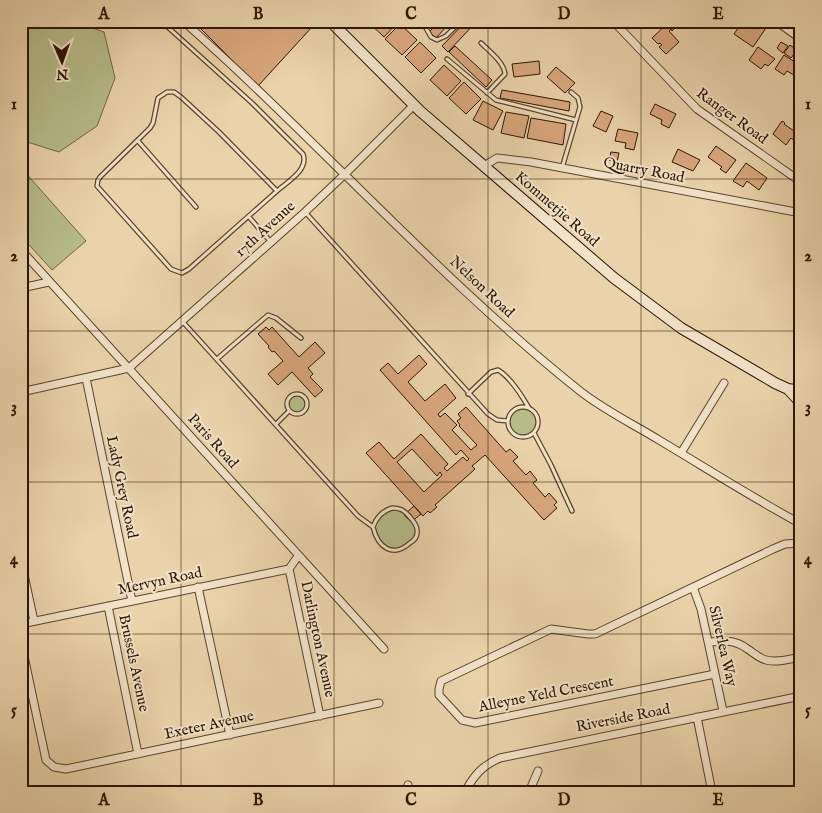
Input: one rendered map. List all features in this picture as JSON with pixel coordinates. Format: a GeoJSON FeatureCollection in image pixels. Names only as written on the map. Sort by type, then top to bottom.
{"type":"FeatureCollection","features":[{"type":"Feature","properties":{"kind":"main road","name":"Kommetjie Road"},"geometry":{"type":"LineString","coordinates":[[330,21],[414,104],[614,278],[681,328],[788,389],[801,403]]}},
{"type":"Feature","properties":{"kind":"main road","name":"Kommetjie Road"},"geometry":{"type":"LineString","coordinates":[[788,389],[801,391]]}},
{"type":"Feature","properties":{"kind":"street","name":"Nelson Road"},"geometry":{"type":"LineString","coordinates":[[183,21],[236,68],[344,175],[499,322],[582,392],[681,454],[801,524]]}},
{"type":"Feature","properties":{"kind":"street","name":"Ranger Road"},"geometry":{"type":"LineString","coordinates":[[613,21],[697,109],[801,182]]}},
{"type":"Feature","properties":{"kind":"street"},"geometry":{"type":"LineString","coordinates":[[776,21],[801,39]]}},
{"type":"Feature","properties":{"kind":"street","name":"17th Avenue"},"geometry":{"type":"LineString","coordinates":[[129,368],[305,212],[414,104]]}},
{"type":"Feature","properties":{"kind":"street","name":"Quarry Road"},"geometry":{"type":"LineString","coordinates":[[484,166],[497,158],[503,158],[801,213]]}},
{"type":"Feature","properties":{"kind":"street","name":"Paris Road"},"geometry":{"type":"LineString","coordinates":[[21,250],[384,649]]}},
{"type":"Feature","properties":{"kind":"street"},"geometry":{"type":"LineString","coordinates":[[21,288],[49,282]]}},
{"type":"Feature","properties":{"kind":"street"},"geometry":{"type":"LineString","coordinates":[[21,392],[129,368]]}},
{"type":"Feature","properties":{"kind":"street","name":"Lady Grey Road"},"geometry":{"type":"LineString","coordinates":[[86,378],[132,601]]}},
{"type":"Feature","properties":{"kind":"street"},"geometry":{"type":"LineString","coordinates":[[681,454],[724,383]]}},
{"type":"Feature","properties":{"kind":"street","name":"Alleyne Yeld Crescent"},"geometry":{"type":"LineString","coordinates":[[715,674],[475,723],[462,720],[439,695],[441,681],[551,629],[595,634],[785,544],[801,543]]}},
{"type":"Feature","properties":{"kind":"street"},"geometry":{"type":"LineString","coordinates":[[289,568],[298,556]]}},
{"type":"Feature","properties":{"kind":"street"},"geometry":{"type":"LineString","coordinates":[[21,561],[34,621]]}},
{"type":"Feature","properties":{"kind":"street","name":"Mervyn Road"},"geometry":{"type":"LineString","coordinates":[[21,624],[289,568]]}},
{"type":"Feature","properties":{"kind":"street","name":"Darlington Avenue"},"geometry":{"type":"LineString","coordinates":[[289,568],[320,716]]}},
{"type":"Feature","properties":{"kind":"street","name":"Silverlea Way"},"geometry":{"type":"LineString","coordinates":[[693,587],[701,609],[709,642],[723,711]]}},
{"type":"Feature","properties":{"kind":"street"},"geometry":{"type":"LineString","coordinates":[[198,588],[230,735]]}},
{"type":"Feature","properties":{"kind":"street","name":"Brussels Avenue"},"geometry":{"type":"LineString","coordinates":[[108,606],[138,754]]}},
{"type":"Feature","properties":{"kind":"street"},"geometry":{"type":"LineString","coordinates":[[709,642],[726,640],[738,643],[760,658],[768,660],[777,661],[801,656]]}},
{"type":"Feature","properties":{"kind":"street","name":"Exeter Avenue"},"geometry":{"type":"LineString","coordinates":[[21,642],[46,760],[54,767],[66,769],[379,703]]}},
{"type":"Feature","properties":{"kind":"street","name":"Riverside Road"},"geometry":{"type":"LineString","coordinates":[[466,792],[482,767],[500,758],[801,696]]}},
{"type":"Feature","properties":{"kind":"street"},"geometry":{"type":"LineString","coordinates":[[697,717],[712,792]]}},
{"type":"Feature","properties":{"kind":"street"},"geometry":{"type":"LineString","coordinates":[[530,792],[538,771]]}},
{"type":"Feature","properties":{"kind":"lane"},"geometry":{"type":"LineString","coordinates":[[161,21],[252,103],[303,154],[305,160],[302,168],[249,218],[185,272],[179,273],[174,271],[97,186],[100,177],[138,141],[153,123],[160,95],[174,92],[218,132],[277,191]]}},
{"type":"Feature","properties":{"kind":"lane"},"geometry":{"type":"LineString","coordinates":[[422,21],[431,38],[437,40],[442,39],[461,21]]}},
{"type":"Feature","properties":{"kind":"lane"},"geometry":{"type":"LineString","coordinates":[[481,43],[502,64],[505,70],[504,74],[487,93]]}},
{"type":"Feature","properties":{"kind":"lane"},"geometry":{"type":"LineString","coordinates":[[447,59],[487,93],[502,102],[576,120]]}},
{"type":"Feature","properties":{"kind":"lane"},"geometry":{"type":"LineString","coordinates":[[562,168],[580,104],[578,98],[571,92]]}},
{"type":"Feature","properties":{"kind":"lane"},"geometry":{"type":"LineString","coordinates":[[138,141],[196,207]]}},
{"type":"Feature","properties":{"kind":"lane"},"geometry":{"type":"LineString","coordinates":[[305,212],[468,394],[491,417],[497,420],[508,421]]}},
{"type":"Feature","properties":{"kind":"lane"},"geometry":{"type":"LineString","coordinates":[[249,218],[270,242]]}},
{"type":"Feature","properties":{"kind":"lane"},"geometry":{"type":"LineString","coordinates":[[217,359],[268,315],[276,318],[301,338]]}},
{"type":"Feature","properties":{"kind":"lane"},"geometry":{"type":"LineString","coordinates":[[183,322],[358,516],[373,527],[378,540],[391,550],[402,550],[417,536],[415,523],[404,510],[398,508],[386,510],[376,518],[373,527]]}},
{"type":"Feature","properties":{"kind":"lane"},"geometry":{"type":"LineString","coordinates":[[468,394],[490,372],[498,370],[519,392],[529,408]]}},
{"type":"Feature","properties":{"kind":"lane"},"geometry":{"type":"LineString","coordinates":[[297,393],[304,396],[308,405],[305,411],[299,414],[290,411],[287,405],[291,396],[297,393]]}},
{"type":"Feature","properties":{"kind":"lane"},"geometry":{"type":"LineString","coordinates":[[520,407],[529,408],[534,410],[538,419],[537,429],[526,437],[516,436],[510,430],[508,421],[511,412],[515,409],[520,407]]}},
{"type":"Feature","properties":{"kind":"lane"},"geometry":{"type":"LineString","coordinates":[[276,424],[290,411]]}},
{"type":"Feature","properties":{"kind":"lane"},"geometry":{"type":"LineString","coordinates":[[534,433],[572,511]]}},
{"type":"Feature","properties":{"kind":"green space"},"geometry":{"type":"Polygon","coordinates":[[[21,21],[73,21],[104,32],[115,78],[97,126],[59,152],[21,140],[21,21]]]}},
{"type":"Feature","properties":{"kind":"green space"},"geometry":{"type":"Polygon","coordinates":[[[23,170],[86,241],[52,270],[21,236],[21,172],[23,170]]]}},
{"type":"Feature","properties":{"kind":"green space"},"geometry":{"type":"Polygon","coordinates":[[[293,394],[301,394],[307,400],[307,408],[301,414],[293,414],[287,408],[287,400],[293,394]]]}},
{"type":"Feature","properties":{"kind":"green space"},"geometry":{"type":"Polygon","coordinates":[[[523,407],[534,411],[538,422],[534,433],[523,437],[512,433],[508,422],[512,411],[523,407]]]}},
{"type":"Feature","properties":{"kind":"green space"},"geometry":{"type":"Polygon","coordinates":[[[392,508],[404,510],[417,529],[411,542],[403,549],[395,550],[387,547],[380,542],[376,534],[374,526],[376,519],[392,508]]]}},
{"type":"Feature","properties":{"kind":"building"},"geometry":{"type":"Polygon","coordinates":[[[193,21],[307,21],[312,27],[258,86],[193,21]]]}},
{"type":"Feature","properties":{"kind":"building"},"geometry":{"type":"Polygon","coordinates":[[[367,21],[398,21],[398,22],[384,37],[367,21]]]}},
{"type":"Feature","properties":{"kind":"building"},"geometry":{"type":"Polygon","coordinates":[[[440,21],[443,21],[447,26],[436,38],[429,32],[440,21]]]}},
{"type":"Feature","properties":{"kind":"building"},"geometry":{"type":"Polygon","coordinates":[[[466,21],[477,21],[448,52],[442,46],[466,21]]]}},
{"type":"Feature","properties":{"kind":"building"},"geometry":{"type":"Polygon","coordinates":[[[670,21],[679,21],[680,23],[672,31],[671,29],[669,31],[679,42],[666,54],[659,47],[662,45],[652,38],[670,21]]]}},
{"type":"Feature","properties":{"kind":"building"},"geometry":{"type":"Polygon","coordinates":[[[743,21],[754,29],[758,22],[766,28],[753,47],[734,34],[743,21]]]}},
{"type":"Feature","properties":{"kind":"building"},"geometry":{"type":"Polygon","coordinates":[[[400,24],[417,40],[402,55],[385,39],[400,24]]]}},
{"type":"Feature","properties":{"kind":"building"},"geometry":{"type":"Polygon","coordinates":[[[420,42],[436,58],[421,73],[405,57],[420,42]]]}},
{"type":"Feature","properties":{"kind":"building"},"geometry":{"type":"Polygon","coordinates":[[[781,42],[788,46],[783,53],[777,48],[781,42]]]}},
{"type":"Feature","properties":{"kind":"building"},"geometry":{"type":"Polygon","coordinates":[[[790,45],[797,50],[791,58],[784,53],[790,45]]]}},
{"type":"Feature","properties":{"kind":"building"},"geometry":{"type":"Polygon","coordinates":[[[455,46],[492,80],[486,87],[449,52],[455,46]]]}},
{"type":"Feature","properties":{"kind":"building"},"geometry":{"type":"Polygon","coordinates":[[[758,47],[775,59],[768,66],[765,64],[761,69],[749,60],[758,47]]]}},
{"type":"Feature","properties":{"kind":"building"},"geometry":{"type":"Polygon","coordinates":[[[784,55],[801,66],[799,72],[797,71],[794,75],[787,71],[784,75],[775,69],[784,55]]]}},
{"type":"Feature","properties":{"kind":"building"},"geometry":{"type":"Polygon","coordinates":[[[539,61],[540,74],[514,77],[512,64],[539,61]]]}},
{"type":"Feature","properties":{"kind":"building"},"geometry":{"type":"Polygon","coordinates":[[[444,65],[461,81],[447,96],[430,80],[444,65]]]}},
{"type":"Feature","properties":{"kind":"building"},"geometry":{"type":"Polygon","coordinates":[[[556,67],[575,83],[565,93],[547,77],[556,67]]]}},
{"type":"Feature","properties":{"kind":"building"},"geometry":{"type":"Polygon","coordinates":[[[464,82],[481,99],[466,114],[449,98],[464,82]]]}},
{"type":"Feature","properties":{"kind":"building"},"geometry":{"type":"Polygon","coordinates":[[[502,90],[570,102],[569,111],[500,98],[502,90]]]}},
{"type":"Feature","properties":{"kind":"building"},"geometry":{"type":"Polygon","coordinates":[[[483,101],[503,111],[493,130],[473,120],[483,101]]]}},
{"type":"Feature","properties":{"kind":"building"},"geometry":{"type":"Polygon","coordinates":[[[655,104],[676,114],[669,128],[661,124],[662,120],[650,114],[655,104]]]}},
{"type":"Feature","properties":{"kind":"building"},"geometry":{"type":"Polygon","coordinates":[[[601,111],[613,116],[606,132],[593,126],[601,111]]]}},
{"type":"Feature","properties":{"kind":"building"},"geometry":{"type":"Polygon","coordinates":[[[506,112],[529,116],[524,138],[501,133],[506,112]]]}},
{"type":"Feature","properties":{"kind":"building"},"geometry":{"type":"Polygon","coordinates":[[[531,118],[566,124],[563,145],[527,138],[531,118]]]}},
{"type":"Feature","properties":{"kind":"building"},"geometry":{"type":"Polygon","coordinates":[[[782,121],[794,131],[801,133],[796,142],[791,138],[786,145],[773,134],[782,121]]]}},
{"type":"Feature","properties":{"kind":"building"},"geometry":{"type":"Polygon","coordinates":[[[618,129],[638,133],[634,150],[625,148],[626,143],[615,141],[618,129]]]}},
{"type":"Feature","properties":{"kind":"building"},"geometry":{"type":"Polygon","coordinates":[[[716,146],[736,160],[726,173],[720,169],[722,167],[708,157],[716,146]]]}},
{"type":"Feature","properties":{"kind":"building"},"geometry":{"type":"Polygon","coordinates":[[[678,149],[700,160],[693,171],[672,162],[678,149]]]}},
{"type":"Feature","properties":{"kind":"building"},"geometry":{"type":"Polygon","coordinates":[[[611,152],[619,153],[617,162],[609,160],[611,152]]]}},
{"type":"Feature","properties":{"kind":"building"},"geometry":{"type":"Polygon","coordinates":[[[746,163],[767,178],[759,190],[747,181],[743,187],[733,181],[746,163]]]}},
{"type":"Feature","properties":{"kind":"building"},"geometry":{"type":"Polygon","coordinates":[[[266,327],[269,330],[272,327],[299,357],[315,342],[325,353],[308,368],[313,374],[310,377],[323,390],[315,397],[292,372],[278,385],[268,374],[283,361],[274,351],[272,352],[258,334],[266,327]]]}},
{"type":"Feature","properties":{"kind":"building"},"geometry":{"type":"Polygon","coordinates":[[[419,355],[427,364],[408,382],[425,401],[445,384],[456,398],[438,414],[440,417],[445,413],[457,425],[452,430],[471,450],[477,445],[459,426],[457,421],[461,418],[458,414],[466,407],[506,452],[510,449],[518,457],[513,461],[526,475],[530,471],[537,480],[533,483],[545,497],[549,493],[557,502],[554,505],[557,508],[544,520],[485,455],[472,466],[475,469],[435,505],[437,507],[430,513],[428,511],[423,516],[366,453],[379,442],[394,459],[421,434],[448,464],[444,468],[447,471],[463,457],[467,461],[469,459],[461,450],[456,455],[380,370],[388,363],[398,374],[419,355]],[[412,449],[397,462],[424,492],[442,475],[440,472],[437,476],[412,449]]]}},
{"type":"Feature","properties":{"kind":"building"},"geometry":{"type":"Polygon","coordinates":[[[414,506],[421,514],[411,522],[404,515],[414,506]]]}}]}
